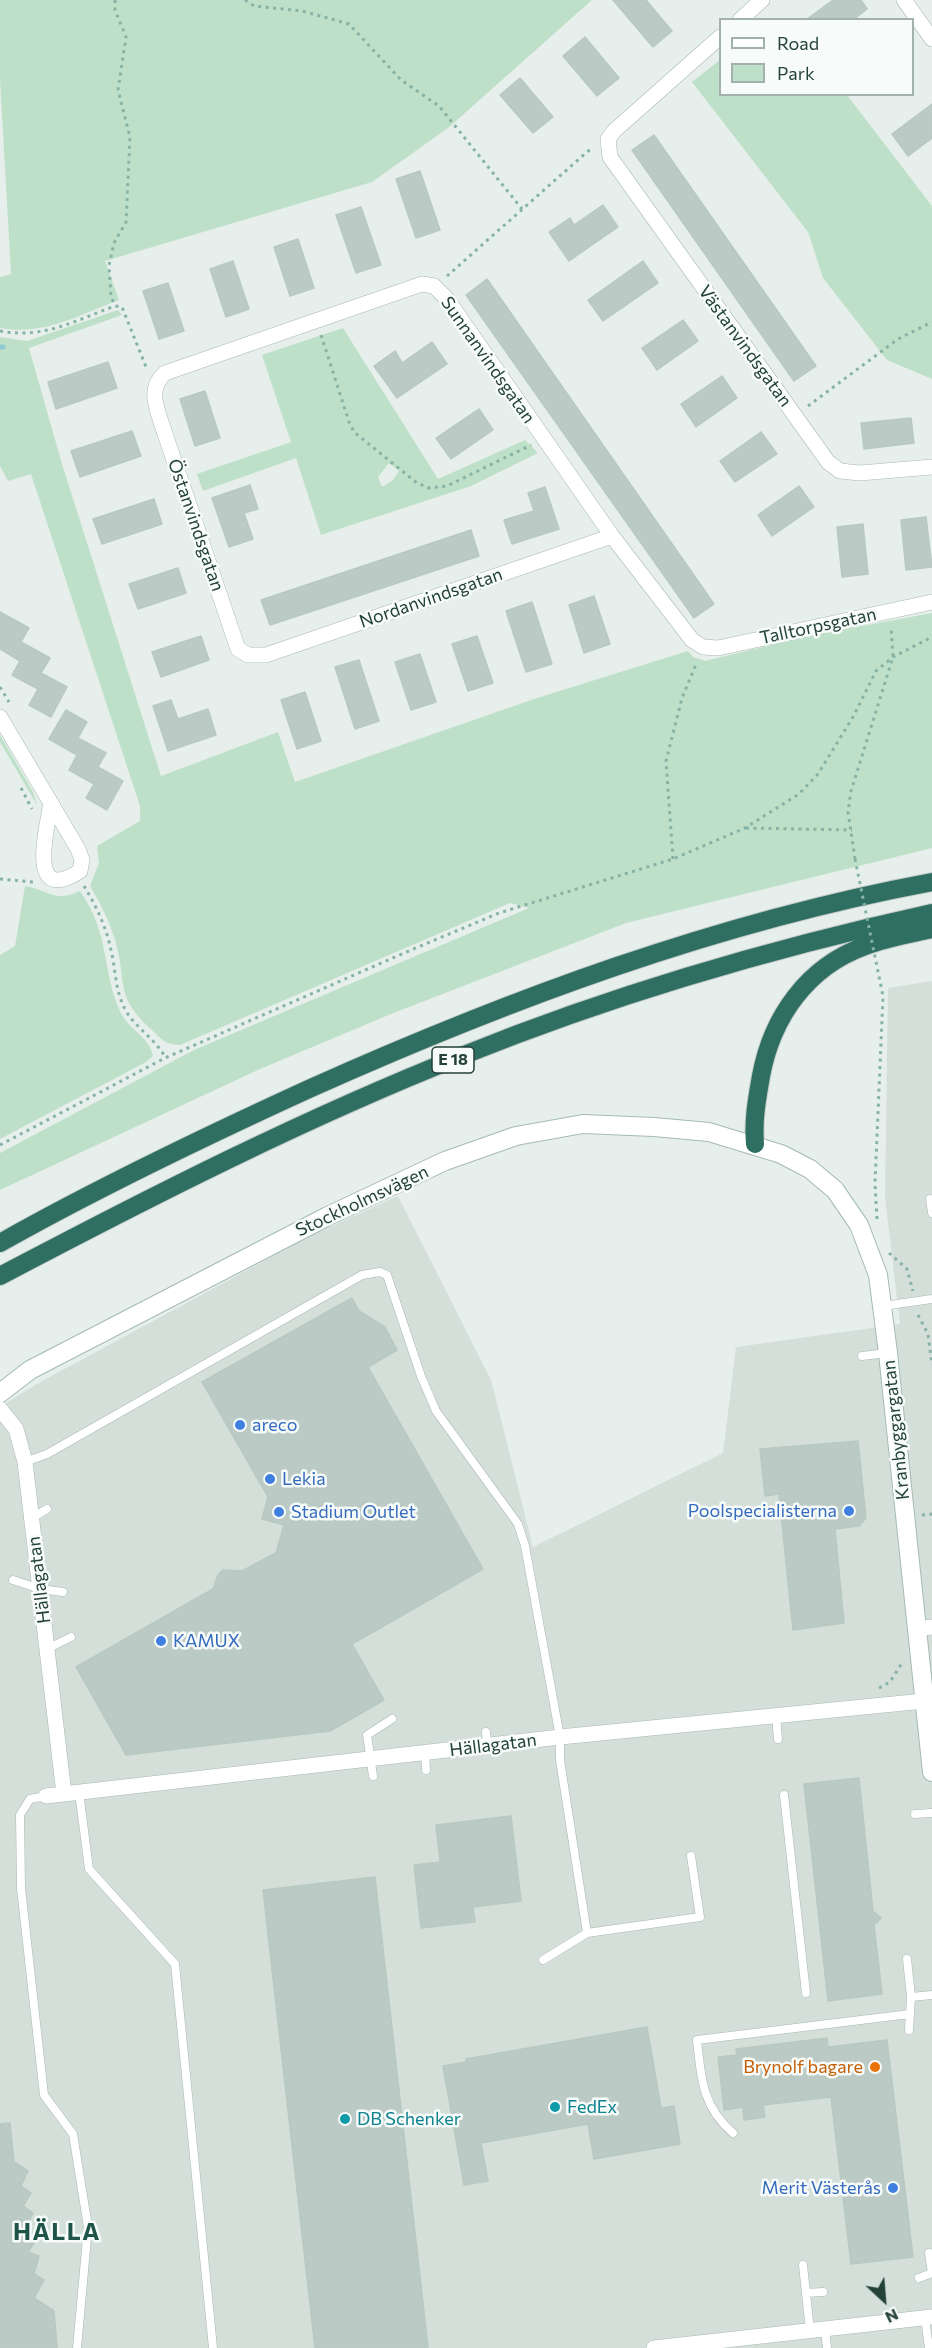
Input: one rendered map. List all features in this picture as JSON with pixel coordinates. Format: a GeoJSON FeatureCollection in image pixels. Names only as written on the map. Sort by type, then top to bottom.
{"type":"FeatureCollection","features":[{"type":"Feature","properties":{"kind":"highway","name":"E 18"},"geometry":{"type":"LineString","coordinates":[[0,1243],[132,1172],[236,1122],[401,1048],[573,981],[721,933],[851,899],[932,882]]}},
{"type":"Feature","properties":{"kind":"highway","name":"E 18"},"geometry":{"type":"LineString","coordinates":[[0,1276],[182,1180],[463,1055],[571,1014],[720,967],[932,914]]}},
{"type":"Feature","properties":{"kind":"highway"},"geometry":{"type":"LineString","coordinates":[[755,1144],[753,1123],[768,1046],[781,1017],[801,989],[824,968],[852,951],[883,940],[932,929]]}},
{"type":"Feature","properties":{"kind":"street"},"geometry":{"type":"LineString","coordinates":[[742,18],[762,0]]}},
{"type":"Feature","properties":{"kind":"street"},"geometry":{"type":"LineString","coordinates":[[904,0],[932,39]]}},
{"type":"Feature","properties":{"kind":"street"},"geometry":{"type":"LineString","coordinates":[[608,143],[614,131],[719,38]]}},
{"type":"Feature","properties":{"kind":"street","name":"Västanvindsgatan"},"geometry":{"type":"LineString","coordinates":[[608,143],[610,157],[828,462],[840,471],[860,473],[932,467]]}},
{"type":"Feature","properties":{"kind":"street","name":"Sunnanvindsgatan"},"geometry":{"type":"LineString","coordinates":[[157,383],[165,373],[422,284],[434,286],[447,299],[612,536],[685,634],[703,647]]}},
{"type":"Feature","properties":{"kind":"street","name":"Östanvindsgatan"},"geometry":{"type":"LineString","coordinates":[[157,383],[154,399],[161,422],[238,649],[248,655]]}},
{"type":"Feature","properties":{"kind":"street","name":"Nordanvindsgatan"},"geometry":{"type":"LineString","coordinates":[[248,655],[266,655],[612,536]]}},
{"type":"Feature","properties":{"kind":"street","name":"Talltorpsgatan"},"geometry":{"type":"LineString","coordinates":[[703,647],[718,648],[932,602]]}},
{"type":"Feature","properties":{"kind":"street"},"geometry":{"type":"LineString","coordinates":[[0,717],[51,802]]}},
{"type":"Feature","properties":{"kind":"street","name":"Stockholmsvägen"},"geometry":{"type":"LineString","coordinates":[[0,1393],[30,1370],[216,1272],[328,1216],[477,1148],[516,1136],[583,1124],[709,1132],[755,1144]]}},
{"type":"Feature","properties":{"kind":"street","name":"Kranbyggargatan"},"geometry":{"type":"LineString","coordinates":[[755,1144],[810,1169],[835,1190],[859,1225],[871,1251],[878,1275],[924,1628],[924,1701],[932,1772]]}},
{"type":"Feature","properties":{"kind":"street","name":"Hällagatan"},"geometry":{"type":"LineString","coordinates":[[0,1409],[16,1429],[25,1462],[47,1649],[71,1793]]}},
{"type":"Feature","properties":{"kind":"street","name":"Hällagatan"},"geometry":{"type":"LineString","coordinates":[[46,1796],[425,1752],[487,1739],[560,1737],[924,1701]]}},
{"type":"Feature","properties":{"kind":"street"},"geometry":{"type":"LineString","coordinates":[[654,2348],[928,2317]]}},
{"type":"Feature","properties":{"kind":"lane"},"geometry":{"type":"LineString","coordinates":[[930,1199],[932,1213]]}},
{"type":"Feature","properties":{"kind":"lane"},"geometry":{"type":"LineString","coordinates":[[25,1462],[47,1454],[362,1275],[380,1272],[387,1275],[421,1376],[436,1411],[518,1524],[525,1546],[560,1737],[560,1760],[587,1933]]}},
{"type":"Feature","properties":{"kind":"lane"},"geometry":{"type":"LineString","coordinates":[[881,1306],[932,1299]]}},
{"type":"Feature","properties":{"kind":"lane"},"geometry":{"type":"LineString","coordinates":[[862,1356],[888,1353]]}},
{"type":"Feature","properties":{"kind":"lane"},"geometry":{"type":"LineString","coordinates":[[32,1518],[47,1509]]}},
{"type":"Feature","properties":{"kind":"lane"},"geometry":{"type":"LineString","coordinates":[[13,1580],[40,1589],[63,1592]]}},
{"type":"Feature","properties":{"kind":"lane"},"geometry":{"type":"LineString","coordinates":[[47,1649],[71,1637]]}},
{"type":"Feature","properties":{"kind":"lane"},"geometry":{"type":"LineString","coordinates":[[776,1715],[778,1739]]}},
{"type":"Feature","properties":{"kind":"lane"},"geometry":{"type":"LineString","coordinates":[[373,1776],[367,1735],[392,1719]]}},
{"type":"Feature","properties":{"kind":"lane"},"geometry":{"type":"LineString","coordinates":[[425,1752],[426,1770]]}},
{"type":"Feature","properties":{"kind":"lane"},"geometry":{"type":"LineString","coordinates":[[71,1793],[89,1869],[175,1964],[213,2348]]}},
{"type":"Feature","properties":{"kind":"lane"},"geometry":{"type":"LineString","coordinates":[[784,1795],[806,1993]]}},
{"type":"Feature","properties":{"kind":"lane"},"geometry":{"type":"LineString","coordinates":[[46,1796],[30,1799],[20,1815],[21,1888],[44,2095],[73,2134],[88,2227],[77,2348]]}},
{"type":"Feature","properties":{"kind":"lane"},"geometry":{"type":"LineString","coordinates":[[915,1814],[932,1813]]}},
{"type":"Feature","properties":{"kind":"lane"},"geometry":{"type":"LineString","coordinates":[[543,1960],[587,1933],[700,1917],[691,1856]]}},
{"type":"Feature","properties":{"kind":"lane"},"geometry":{"type":"LineString","coordinates":[[907,1959],[911,1997],[909,2030]]}},
{"type":"Feature","properties":{"kind":"lane"},"geometry":{"type":"LineString","coordinates":[[911,1997],[932,1995]]}},
{"type":"Feature","properties":{"kind":"lane"},"geometry":{"type":"LineString","coordinates":[[733,2133],[718,2120],[702,2087],[697,2040],[910,2014]]}},
{"type":"Feature","properties":{"kind":"lane"},"geometry":{"type":"LineString","coordinates":[[919,2278],[932,2273],[929,2253]]}},
{"type":"Feature","properties":{"kind":"lane"},"geometry":{"type":"LineString","coordinates":[[803,2265],[806,2293],[817,2330],[827,2348]]}},
{"type":"Feature","properties":{"kind":"lane"},"geometry":{"type":"LineString","coordinates":[[806,2293],[823,2292]]}},
{"type":"Feature","properties":{"kind":"lane"},"geometry":{"type":"LineString","coordinates":[[928,2317],[929,2348]]}},
{"type":"Feature","properties":{"kind":"path"},"geometry":{"type":"LineString","coordinates":[[115,0],[115,10],[126,37],[118,90],[130,137],[126,222],[114,243],[109,265],[111,296],[115,306]]}},
{"type":"Feature","properties":{"kind":"path"},"geometry":{"type":"LineString","coordinates":[[245,0],[254,6],[302,11],[349,24],[401,80],[439,106],[522,209]]}},
{"type":"Feature","properties":{"kind":"path"},"geometry":{"type":"LineString","coordinates":[[434,286],[588,151],[608,143]]}},
{"type":"Feature","properties":{"kind":"path"},"geometry":{"type":"LineString","coordinates":[[0,331],[21,335],[38,334],[115,306],[122,307],[148,370],[157,383]]}},
{"type":"Feature","properties":{"kind":"path"},"geometry":{"type":"LineString","coordinates":[[317,322],[332,374],[354,432],[417,483],[429,489],[447,486],[478,473],[542,437]]}},
{"type":"Feature","properties":{"kind":"path"},"geometry":{"type":"LineString","coordinates":[[794,416],[878,357],[898,339],[932,322]]}},
{"type":"Feature","properties":{"kind":"path"},"geometry":{"type":"LineString","coordinates":[[878,1223],[875,1183],[883,996],[855,859],[848,812],[851,791],[893,657],[890,610]]}},
{"type":"Feature","properties":{"kind":"path"},"geometry":{"type":"LineString","coordinates":[[0,1146],[165,1058],[500,913],[673,859],[745,828],[799,794],[818,774],[853,717],[876,670],[893,657],[932,637]]}},
{"type":"Feature","properties":{"kind":"path"},"geometry":{"type":"LineString","coordinates":[[673,859],[666,761],[682,698],[703,647]]}},
{"type":"Feature","properties":{"kind":"path"},"geometry":{"type":"LineString","coordinates":[[745,828],[852,830]]}},
{"type":"Feature","properties":{"kind":"path"},"geometry":{"type":"LineString","coordinates":[[0,879],[35,882]]}},
{"type":"Feature","properties":{"kind":"path"},"geometry":{"type":"LineString","coordinates":[[83,885],[96,905],[107,934],[119,993],[126,1011],[130,1019],[165,1058]]}},
{"type":"Feature","properties":{"kind":"path"},"geometry":{"type":"LineString","coordinates":[[885,1246],[907,1269],[915,1302],[928,1334],[932,1365]]}},
{"type":"Feature","properties":{"kind":"shaded area"},"geometry":{"type":"Polygon","coordinates":[[[932,981],[932,2348],[0,2348],[0,1407],[35,1385],[310,1236],[398,1196],[491,1380],[533,1547],[723,1453],[736,1347],[900,1324],[885,1198],[888,988],[932,981]]]}},
{"type":"Feature","properties":{"kind":"green space"},"geometry":{"type":"Polygon","coordinates":[[[0,0],[592,0],[448,128],[372,182],[105,261],[119,300],[61,323],[16,330],[0,328],[0,277],[11,274],[0,80],[0,0]]]}},
{"type":"Feature","properties":{"kind":"green space"},"geometry":{"type":"Polygon","coordinates":[[[719,61],[719,96],[848,96],[932,206],[932,379],[887,360],[823,278],[808,232],[692,82],[719,61]]]}},
{"type":"Feature","properties":{"kind":"green space"},"geometry":{"type":"Polygon","coordinates":[[[118,310],[122,315],[29,348],[62,464],[161,776],[278,732],[295,782],[537,698],[688,651],[693,657],[705,661],[808,636],[932,613],[932,848],[626,923],[391,1014],[260,1069],[0,1190],[0,1153],[194,1050],[529,908],[510,903],[180,1045],[168,1043],[162,1039],[140,1019],[132,1008],[124,989],[113,933],[90,886],[99,863],[97,846],[140,821],[140,806],[31,474],[8,481],[0,466],[0,337],[27,341],[118,310]]]}},
{"type":"Feature","properties":{"kind":"green space"},"geometry":{"type":"Polygon","coordinates":[[[343,328],[438,479],[525,440],[538,453],[471,486],[321,535],[296,458],[203,491],[197,474],[291,442],[262,355],[343,328]],[[389,463],[378,477],[382,487],[393,480],[399,471],[389,463]]]}},
{"type":"Feature","properties":{"kind":"green space"},"geometry":{"type":"Polygon","coordinates":[[[0,735],[33,792],[37,805],[0,742],[0,735]]]}},
{"type":"Feature","properties":{"kind":"green space"},"geometry":{"type":"Polygon","coordinates":[[[25,886],[58,896],[80,891],[97,923],[115,998],[121,1013],[148,1044],[153,1056],[146,1062],[0,1139],[0,955],[15,946],[25,886]]]}},
{"type":"Feature","properties":{"kind":"building"},"geometry":{"type":"Polygon","coordinates":[[[613,0],[646,0],[672,31],[653,47],[613,0]]]}},
{"type":"Feature","properties":{"kind":"building"},"geometry":{"type":"Polygon","coordinates":[[[833,0],[861,0],[867,9],[856,18],[809,18],[833,0]]]}},
{"type":"Feature","properties":{"kind":"building"},"geometry":{"type":"Polygon","coordinates":[[[585,37],[619,78],[597,96],[563,56],[585,37]]]}},
{"type":"Feature","properties":{"kind":"building"},"geometry":{"type":"Polygon","coordinates":[[[520,78],[553,117],[533,133],[500,95],[520,78]]]}},
{"type":"Feature","properties":{"kind":"building"},"geometry":{"type":"Polygon","coordinates":[[[932,104],[932,138],[908,156],[892,134],[932,104]]]}},
{"type":"Feature","properties":{"kind":"building"},"geometry":{"type":"Polygon","coordinates":[[[654,135],[816,366],[794,381],[632,150],[654,135]]]}},
{"type":"Feature","properties":{"kind":"building"},"geometry":{"type":"Polygon","coordinates":[[[420,171],[440,230],[416,238],[396,179],[420,171]]]}},
{"type":"Feature","properties":{"kind":"building"},"geometry":{"type":"Polygon","coordinates":[[[603,205],[618,227],[569,261],[549,232],[570,218],[574,225],[603,205]]]}},
{"type":"Feature","properties":{"kind":"building"},"geometry":{"type":"Polygon","coordinates":[[[361,207],[381,265],[356,273],[336,215],[361,207]]]}},
{"type":"Feature","properties":{"kind":"building"},"geometry":{"type":"Polygon","coordinates":[[[298,239],[314,288],[290,296],[274,247],[298,239]]]}},
{"type":"Feature","properties":{"kind":"building"},"geometry":{"type":"Polygon","coordinates":[[[233,261],[249,309],[226,317],[210,269],[233,261]]]}},
{"type":"Feature","properties":{"kind":"building"},"geometry":{"type":"Polygon","coordinates":[[[643,261],[658,283],[603,321],[588,300],[643,261]]]}},
{"type":"Feature","properties":{"kind":"building"},"geometry":{"type":"Polygon","coordinates":[[[487,279],[714,604],[694,618],[466,295],[487,279]]]}},
{"type":"Feature","properties":{"kind":"building"},"geometry":{"type":"Polygon","coordinates":[[[168,283],[184,331],[159,339],[143,291],[168,283]]]}},
{"type":"Feature","properties":{"kind":"building"},"geometry":{"type":"Polygon","coordinates":[[[683,320],[698,341],[657,370],[642,348],[683,320]]]}},
{"type":"Feature","properties":{"kind":"building"},"geometry":{"type":"Polygon","coordinates":[[[432,342],[447,364],[397,398],[374,366],[395,351],[402,363],[432,342]]]}},
{"type":"Feature","properties":{"kind":"building"},"geometry":{"type":"Polygon","coordinates":[[[108,362],[117,388],[56,409],[48,382],[108,362]]]}},
{"type":"Feature","properties":{"kind":"building"},"geometry":{"type":"Polygon","coordinates":[[[722,376],[737,398],[696,427],[681,404],[722,376]]]}},
{"type":"Feature","properties":{"kind":"building"},"geometry":{"type":"Polygon","coordinates":[[[205,391],[220,438],[195,446],[180,399],[205,391]]]}},
{"type":"Feature","properties":{"kind":"building"},"geometry":{"type":"Polygon","coordinates":[[[479,409],[493,430],[451,459],[436,438],[479,409]]]}},
{"type":"Feature","properties":{"kind":"building"},"geometry":{"type":"Polygon","coordinates":[[[911,418],[914,443],[864,449],[861,423],[911,418]]]}},
{"type":"Feature","properties":{"kind":"building"},"geometry":{"type":"Polygon","coordinates":[[[132,431],[141,456],[80,477],[71,451],[132,431]]]}},
{"type":"Feature","properties":{"kind":"building"},"geometry":{"type":"Polygon","coordinates":[[[761,432],[777,454],[735,482],[720,461],[761,432]]]}},
{"type":"Feature","properties":{"kind":"building"},"geometry":{"type":"Polygon","coordinates":[[[250,485],[258,509],[244,513],[253,539],[229,547],[212,498],[250,485]]]}},
{"type":"Feature","properties":{"kind":"building"},"geometry":{"type":"Polygon","coordinates":[[[799,486],[814,507],[772,536],[758,515],[799,486]]]}},
{"type":"Feature","properties":{"kind":"building"},"geometry":{"type":"Polygon","coordinates":[[[545,487],[559,529],[512,544],[504,520],[534,511],[528,493],[545,487]]]}},
{"type":"Feature","properties":{"kind":"building"},"geometry":{"type":"Polygon","coordinates":[[[154,499],[162,524],[102,544],[93,519],[154,499]]]}},
{"type":"Feature","properties":{"kind":"building"},"geometry":{"type":"Polygon","coordinates":[[[926,517],[932,567],[906,570],[901,520],[926,517]]]}},
{"type":"Feature","properties":{"kind":"building"},"geometry":{"type":"Polygon","coordinates":[[[863,524],[868,574],[842,577],[837,527],[863,524]]]}},
{"type":"Feature","properties":{"kind":"building"},"geometry":{"type":"Polygon","coordinates":[[[471,530],[479,556],[270,625],[261,600],[471,530]]]}},
{"type":"Feature","properties":{"kind":"building"},"geometry":{"type":"Polygon","coordinates":[[[178,568],[186,593],[138,609],[129,584],[178,568]]]}},
{"type":"Feature","properties":{"kind":"building"},"geometry":{"type":"Polygon","coordinates":[[[594,596],[610,644],[584,653],[569,605],[594,596]]]}},
{"type":"Feature","properties":{"kind":"building"},"geometry":{"type":"Polygon","coordinates":[[[532,602],[552,664],[526,672],[506,611],[532,602]]]}},
{"type":"Feature","properties":{"kind":"building"},"geometry":{"type":"Polygon","coordinates":[[[0,612],[29,628],[21,642],[50,658],[41,673],[67,687],[51,717],[29,705],[38,689],[12,675],[20,661],[0,649],[0,612]]]}},
{"type":"Feature","properties":{"kind":"building"},"geometry":{"type":"Polygon","coordinates":[[[201,636],[209,660],[161,677],[152,652],[201,636]]]}},
{"type":"Feature","properties":{"kind":"building"},"geometry":{"type":"Polygon","coordinates":[[[477,636],[493,683],[468,691],[452,644],[477,636]]]}},
{"type":"Feature","properties":{"kind":"building"},"geometry":{"type":"Polygon","coordinates":[[[420,654],[436,702],[411,710],[395,662],[420,654]]]}},
{"type":"Feature","properties":{"kind":"building"},"geometry":{"type":"Polygon","coordinates":[[[359,660],[379,721],[355,729],[335,667],[359,660]]]}},
{"type":"Feature","properties":{"kind":"building"},"geometry":{"type":"Polygon","coordinates":[[[305,692],[321,741],[297,749],[281,700],[305,692]]]}},
{"type":"Feature","properties":{"kind":"building"},"geometry":{"type":"Polygon","coordinates":[[[171,700],[178,719],[208,709],[216,735],[168,751],[153,706],[171,700]]]}},
{"type":"Feature","properties":{"kind":"building"},"geometry":{"type":"Polygon","coordinates":[[[66,710],[87,722],[78,738],[106,753],[98,767],[123,781],[107,810],[86,798],[94,784],[69,770],[77,755],[49,739],[66,710]]]}},
{"type":"Feature","properties":{"kind":"building"},"geometry":{"type":"Polygon","coordinates":[[[352,1298],[359,1311],[385,1327],[397,1350],[368,1367],[483,1569],[352,1644],[384,1700],[330,1731],[126,1755],[76,1667],[213,1589],[218,1575],[223,1570],[242,1571],[276,1553],[284,1525],[262,1519],[268,1497],[202,1382],[352,1298]]]}},
{"type":"Feature","properties":{"kind":"building"},"geometry":{"type":"Polygon","coordinates":[[[858,1441],[866,1518],[859,1526],[835,1529],[844,1623],[793,1630],[779,1494],[765,1496],[760,1449],[858,1441]]]}},
{"type":"Feature","properties":{"kind":"building"},"geometry":{"type":"Polygon","coordinates":[[[859,1778],[873,1911],[881,1918],[874,1925],[882,1994],[828,2001],[804,1784],[859,1778]]]}},
{"type":"Feature","properties":{"kind":"building"},"geometry":{"type":"Polygon","coordinates":[[[511,1816],[521,1901],[473,1907],[475,1922],[421,1928],[414,1865],[440,1862],[436,1825],[511,1816]]]}},
{"type":"Feature","properties":{"kind":"building","name":"DB Schenker"},"geometry":{"type":"Polygon","coordinates":[[[375,1877],[428,2348],[315,2348],[263,1890],[375,1877]]]}},
{"type":"Feature","properties":{"kind":"building","name":"FedEx"},"geometry":{"type":"Polygon","coordinates":[[[647,2027],[661,2108],[674,2106],[680,2144],[594,2159],[588,2124],[481,2143],[488,2181],[464,2185],[443,2066],[466,2062],[466,2059],[647,2027]]]}},
{"type":"Feature","properties":{"kind":"building"},"geometry":{"type":"Polygon","coordinates":[[[827,2038],[828,2047],[887,2040],[913,2257],[851,2264],[831,2097],[763,2105],[765,2117],[744,2120],[743,2107],[724,2110],[718,2057],[737,2055],[736,2049],[827,2038]]]}},
{"type":"Feature","properties":{"kind":"building"},"geometry":{"type":"Polygon","coordinates":[[[10,2123],[14,2162],[28,2171],[21,2186],[31,2193],[23,2206],[33,2213],[25,2229],[38,2237],[28,2252],[39,2256],[34,2274],[44,2280],[34,2298],[54,2311],[57,2348],[0,2348],[0,2124],[10,2123]]]}},
{"type":"Feature","properties":{"kind":"place","name":"areco"},"geometry":{"type":"Point","coordinates":[240,1425]}},
{"type":"Feature","properties":{"kind":"place","name":"Lekia"},"geometry":{"type":"Point","coordinates":[270,1479]}},
{"type":"Feature","properties":{"kind":"place","name":"Poolspecialisterna"},"geometry":{"type":"Point","coordinates":[849,1511]}},
{"type":"Feature","properties":{"kind":"place","name":"Stadium Outlet"},"geometry":{"type":"Point","coordinates":[279,1512]}},
{"type":"Feature","properties":{"kind":"place","name":"KAMUX"},"geometry":{"type":"Point","coordinates":[161,1641]}},
{"type":"Feature","properties":{"kind":"place","name":"Brynolf bagare"},"geometry":{"type":"Point","coordinates":[875,2067]}},
{"type":"Feature","properties":{"kind":"place","name":"FedEx"},"geometry":{"type":"Point","coordinates":[555,2107]}},
{"type":"Feature","properties":{"kind":"place","name":"DB Schenker"},"geometry":{"type":"Point","coordinates":[345,2119]}},
{"type":"Feature","properties":{"kind":"place","name":"Merit Västerås"},"geometry":{"type":"Point","coordinates":[893,2188]}},
{"type":"Feature","properties":{"kind":"district","name":"HÄLLA"},"geometry":{"type":"Point","coordinates":[57,2232]}}]}
